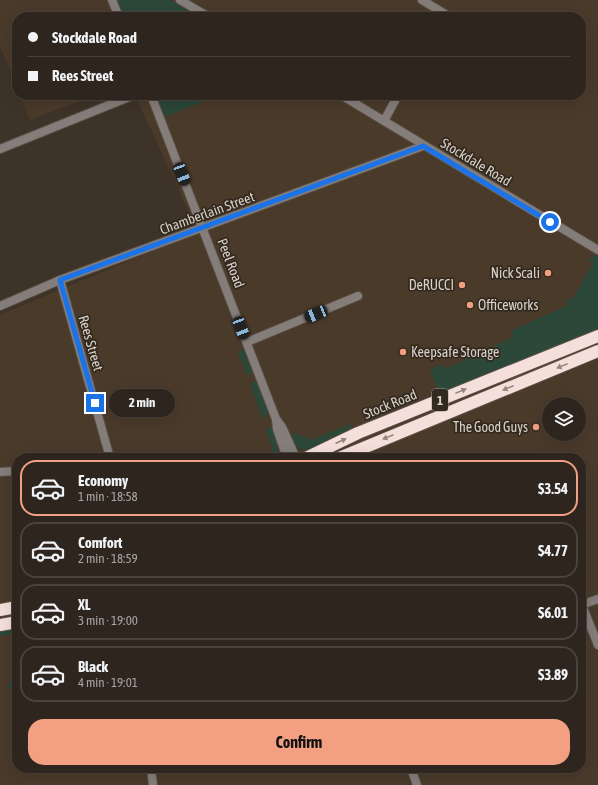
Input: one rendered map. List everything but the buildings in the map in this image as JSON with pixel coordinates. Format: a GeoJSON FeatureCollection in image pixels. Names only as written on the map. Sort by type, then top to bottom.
{"type":"FeatureCollection","features":[{"type":"Feature","properties":{"kind":"highway","name":"Stock Road"},"geometry":{"type":"LineString","coordinates":[[317,453],[365,431],[598,336]]}},
{"type":"Feature","properties":{"kind":"highway","name":"Stock Road"},"geometry":{"type":"LineString","coordinates":[[351,453],[598,351]]}},
{"type":"Feature","properties":{"kind":"highway"},"geometry":{"type":"LineString","coordinates":[[0,610],[12,608]]}},
{"type":"Feature","properties":{"kind":"highway"},"geometry":{"type":"LineString","coordinates":[[0,625],[12,623]]}},
{"type":"Feature","properties":{"kind":"street"},"geometry":{"type":"LineString","coordinates":[[112,0],[117,12]]}},
{"type":"Feature","properties":{"kind":"street"},"geometry":{"type":"LineString","coordinates":[[180,0],[200,12]]}},
{"type":"Feature","properties":{"kind":"street"},"geometry":{"type":"LineString","coordinates":[[422,0],[440,12]]}},
{"type":"Feature","properties":{"kind":"street"},"geometry":{"type":"LineString","coordinates":[[0,148],[121,100]]}},
{"type":"Feature","properties":{"kind":"street","name":"Peel Road"},"geometry":{"type":"LineString","coordinates":[[153,100],[276,419],[277,429],[285,453]]}},
{"type":"Feature","properties":{"kind":"street","name":"Stockdale Road"},"geometry":{"type":"LineString","coordinates":[[349,100],[423,146],[598,250]]}},
{"type":"Feature","properties":{"kind":"street"},"geometry":{"type":"LineString","coordinates":[[384,121],[395,100]]}},
{"type":"Feature","properties":{"kind":"street","name":"Chamberlain Street"},"geometry":{"type":"LineString","coordinates":[[0,306],[60,280],[423,146]]}},
{"type":"Feature","properties":{"kind":"street","name":"Rees Street"},"geometry":{"type":"LineString","coordinates":[[60,280],[109,453]]}},
{"type":"Feature","properties":{"kind":"street"},"geometry":{"type":"LineString","coordinates":[[247,342],[358,296]]}},
{"type":"Feature","properties":{"kind":"street","name":"Peel Road"},"geometry":{"type":"LineString","coordinates":[[276,419],[282,427],[294,453]]}},
{"type":"Feature","properties":{"kind":"street"},"geometry":{"type":"LineString","coordinates":[[0,472],[12,471]]}},
{"type":"Feature","properties":{"kind":"street"},"geometry":{"type":"LineString","coordinates":[[586,604],[598,599]]}},
{"type":"Feature","properties":{"kind":"street"},"geometry":{"type":"LineString","coordinates":[[586,615],[598,645]]}},
{"type":"Feature","properties":{"kind":"street"},"geometry":{"type":"LineString","coordinates":[[152,773],[153,785]]}},
{"type":"Feature","properties":{"kind":"street"},"geometry":{"type":"LineString","coordinates":[[413,773],[417,785]]}},
{"type":"Feature","properties":{"kind":"shaded area"},"geometry":{"type":"Polygon","coordinates":[[[0,0],[598,0],[598,785],[0,785],[0,315],[198,232],[137,100],[586,100],[586,12],[12,12],[12,76],[0,46],[0,0]]]}},
{"type":"Feature","properties":{"kind":"shaded area"},"geometry":{"type":"Polygon","coordinates":[[[22,100],[82,100],[30,120],[22,100]]]}},
{"type":"Feature","properties":{"kind":"green space"},"geometry":{"type":"Polygon","coordinates":[[[117,0],[170,0],[190,12],[122,12],[117,0]]]}},
{"type":"Feature","properties":{"kind":"green space"},"geometry":{"type":"Polygon","coordinates":[[[157,100],[207,100],[167,116],[162,113],[157,100]]]}},
{"type":"Feature","properties":{"kind":"green space"},"geometry":{"type":"Polygon","coordinates":[[[595,255],[598,255],[598,331],[440,395],[430,369],[442,364],[445,369],[513,337],[511,331],[568,305],[566,298],[572,300],[593,263],[588,260],[595,255]]]}},
{"type":"Feature","properties":{"kind":"green space"},"geometry":{"type":"Polygon","coordinates":[[[244,349],[248,354],[245,355],[247,361],[250,361],[254,371],[248,376],[238,353],[244,349]]]}},
{"type":"Feature","properties":{"kind":"green space"},"geometry":{"type":"Polygon","coordinates":[[[256,381],[260,385],[268,412],[265,419],[262,416],[250,384],[256,381]]]}},
{"type":"Feature","properties":{"kind":"green space"},"geometry":{"type":"Polygon","coordinates":[[[350,424],[352,430],[309,450],[299,449],[290,438],[295,433],[311,440],[350,424]]]}},
{"type":"Feature","properties":{"kind":"green space"},"geometry":{"type":"Polygon","coordinates":[[[269,426],[273,428],[279,453],[270,453],[272,447],[266,431],[269,426]]]}},
{"type":"Feature","properties":{"kind":"green space"},"geometry":{"type":"Polygon","coordinates":[[[12,627],[12,634],[0,636],[0,629],[12,627]]]}},
{"type":"Feature","properties":{"kind":"green space"},"geometry":{"type":"Polygon","coordinates":[[[12,679],[12,688],[7,688],[12,679]]]}},
{"type":"Feature","properties":{"kind":"place","name":"Nick Scali"},"geometry":{"type":"Point","coordinates":[548,273]}},
{"type":"Feature","properties":{"kind":"place","name":"DeRUCCI"},"geometry":{"type":"Point","coordinates":[462,285]}},
{"type":"Feature","properties":{"kind":"place","name":"Officeworks"},"geometry":{"type":"Point","coordinates":[470,305]}},
{"type":"Feature","properties":{"kind":"place","name":"Keepsafe Storage"},"geometry":{"type":"Point","coordinates":[403,352]}},
{"type":"Feature","properties":{"kind":"place","name":"The Good Guys"},"geometry":{"type":"Point","coordinates":[536,427]}},
{"type":"Feature","properties":{"kind":"route"},"geometry":{"type":"LineString","coordinates":[[95,403],[60,280],[423,146],[550,222]]}}]}
